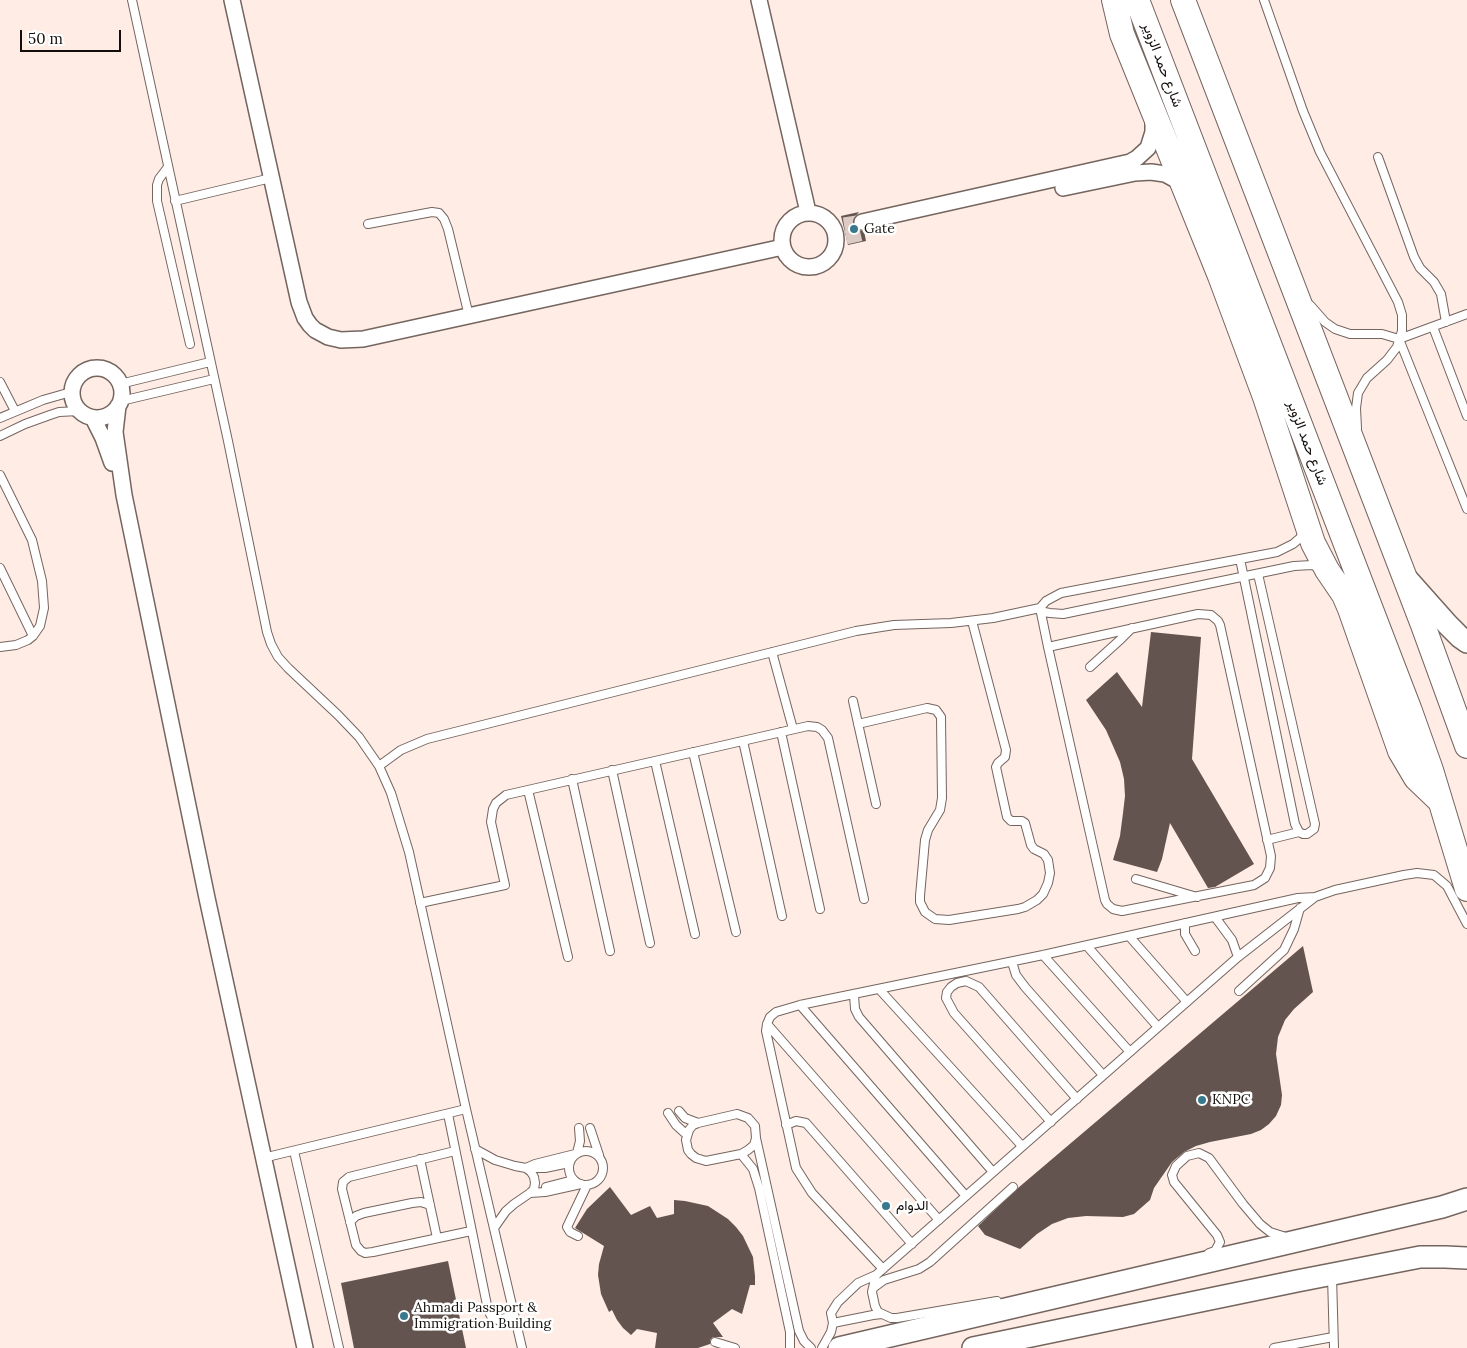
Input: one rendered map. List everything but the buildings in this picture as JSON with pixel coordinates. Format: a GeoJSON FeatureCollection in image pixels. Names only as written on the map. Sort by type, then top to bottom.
{"type":"FeatureCollection","features":[{"type":"Feature","properties":{"kind":"main road"},"geometry":{"type":"LineString","coordinates":[[1114,0],[1122,34],[1220,276],[1262,387],[1313,543],[1327,570],[1344,595],[1350,609],[1400,751],[1416,778],[1441,801]]}},
{"type":"Feature","properties":{"kind":"main road","name":"شارع حمد الزوير"},"geometry":{"type":"LineString","coordinates":[[1138,0],[1399,683],[1431,770],[1467,890]]}},
{"type":"Feature","properties":{"kind":"main road"},"geometry":{"type":"LineString","coordinates":[[1183,0],[1404,575],[1467,746]]}},
{"type":"Feature","properties":{"kind":"main road"},"geometry":{"type":"LineString","coordinates":[[1404,575],[1460,638],[1467,642]]}},
{"type":"Feature","properties":{"kind":"main road"},"geometry":{"type":"LineString","coordinates":[[1442,1207],[1467,1199]]}},
{"type":"Feature","properties":{"kind":"main road"},"geometry":{"type":"LineString","coordinates":[[839,1348],[1442,1207],[1467,1203]]}},
{"type":"Feature","properties":{"kind":"main road"},"geometry":{"type":"LineString","coordinates":[[976,1347],[1467,1247]]}},
{"type":"Feature","properties":{"kind":"main road"},"geometry":{"type":"LineString","coordinates":[[1420,1258],[1467,1258]]}},
{"type":"Feature","properties":{"kind":"main road"},"geometry":{"type":"LineString","coordinates":[[976,1347],[1037,1327],[1117,1306],[1118,1302],[1110,1291],[1090,1289]]}},
{"type":"Feature","properties":{"kind":"street"},"geometry":{"type":"LineString","coordinates":[[232,0],[299,302],[305,318],[315,330],[334,339],[363,339],[783,247]]}},
{"type":"Feature","properties":{"kind":"street"},"geometry":{"type":"LineString","coordinates":[[759,0],[808,212]]}},
{"type":"Feature","properties":{"kind":"street"},"geometry":{"type":"LineString","coordinates":[[1149,100],[1154,124],[1151,140],[1143,153],[1130,162],[863,227],[1134,173],[1151,172],[1165,174],[1176,180],[1186,191]]}},
{"type":"Feature","properties":{"kind":"street"},"geometry":{"type":"LineString","coordinates":[[808,212],[824,216],[839,233],[833,254],[826,262],[817,266],[807,267],[797,265],[789,259],[781,241],[783,231],[788,222],[795,216],[808,212]]}},
{"type":"Feature","properties":{"kind":"street"},"geometry":{"type":"LineString","coordinates":[[124,495],[103,438],[72,400],[71,392],[77,377],[90,369],[106,370],[113,374],[120,384],[122,395],[115,432],[124,495],[205,889],[304,1348]]}},
{"type":"Feature","properties":{"kind":"street"},"geometry":{"type":"LineString","coordinates":[[86,415],[103,418],[110,415],[120,404]]}},
{"type":"Feature","properties":{"kind":"lane"},"geometry":{"type":"LineString","coordinates":[[132,0],[267,632],[278,657],[338,715],[370,752],[379,766],[397,809],[409,852],[466,1110],[522,1348]]}},
{"type":"Feature","properties":{"kind":"lane"},"geometry":{"type":"LineString","coordinates":[[1264,0],[1303,111],[1320,152],[1398,302],[1402,322],[1397,347],[1367,378],[1358,392],[1356,421],[1364,472]]}},
{"type":"Feature","properties":{"kind":"lane"},"geometry":{"type":"LineString","coordinates":[[1378,157],[1414,257],[1420,268],[1434,282],[1441,294],[1446,322]]}},
{"type":"Feature","properties":{"kind":"lane"},"geometry":{"type":"LineString","coordinates":[[168,167],[157,184],[157,201],[190,344]]}},
{"type":"Feature","properties":{"kind":"lane"},"geometry":{"type":"LineString","coordinates":[[175,201],[272,178]]}},
{"type":"Feature","properties":{"kind":"lane"},"geometry":{"type":"LineString","coordinates":[[368,224],[432,212],[439,213],[448,229],[469,316]]}},
{"type":"Feature","properties":{"kind":"lane"},"geometry":{"type":"LineString","coordinates":[[1283,261],[1309,304],[1325,322],[1335,329],[1350,334],[1382,334],[1399,339],[1467,314]]}},
{"type":"Feature","properties":{"kind":"lane"},"geometry":{"type":"LineString","coordinates":[[1433,327],[1467,416]]}},
{"type":"Feature","properties":{"kind":"lane"},"geometry":{"type":"LineString","coordinates":[[1399,339],[1467,509]]}},
{"type":"Feature","properties":{"kind":"lane"},"geometry":{"type":"LineString","coordinates":[[120,384],[210,362]]}},
{"type":"Feature","properties":{"kind":"lane"},"geometry":{"type":"LineString","coordinates":[[120,404],[214,379]]}},
{"type":"Feature","properties":{"kind":"lane"},"geometry":{"type":"LineString","coordinates":[[0,382],[14,411]]}},
{"type":"Feature","properties":{"kind":"lane"},"geometry":{"type":"LineString","coordinates":[[0,418],[43,400],[71,392]]}},
{"type":"Feature","properties":{"kind":"lane"},"geometry":{"type":"LineString","coordinates":[[0,436],[25,424],[60,412],[86,415]]}},
{"type":"Feature","properties":{"kind":"lane"},"geometry":{"type":"LineString","coordinates":[[0,474],[32,540],[44,596],[42,618],[38,631],[28,640],[16,645],[0,647]]}},
{"type":"Feature","properties":{"kind":"lane"},"geometry":{"type":"LineString","coordinates":[[379,766],[401,750],[427,739],[856,631],[922,623],[972,622],[1040,608],[1046,601],[1062,593],[1277,552],[1285,549],[1300,538],[1307,526]]}},
{"type":"Feature","properties":{"kind":"lane"},"geometry":{"type":"LineString","coordinates":[[1240,560],[1295,824],[1299,832]]}},
{"type":"Feature","properties":{"kind":"lane"},"geometry":{"type":"LineString","coordinates":[[1040,608],[1050,613],[1063,614],[1303,565],[1327,570]]}},
{"type":"Feature","properties":{"kind":"lane"},"geometry":{"type":"LineString","coordinates":[[0,568],[33,636]]}},
{"type":"Feature","properties":{"kind":"lane"},"geometry":{"type":"LineString","coordinates":[[1258,574],[1315,824],[1314,829],[1307,834],[1299,832],[1267,840]]}},
{"type":"Feature","properties":{"kind":"lane"},"geometry":{"type":"LineString","coordinates":[[1040,608],[1048,647],[1107,904],[1113,910],[1122,911],[1197,897],[1254,885],[1260,882],[1270,868],[1270,856],[1218,621],[1212,615],[1202,613],[1048,647]]}},
{"type":"Feature","properties":{"kind":"lane"},"geometry":{"type":"LineString","coordinates":[[858,724],[927,708],[940,713],[942,798],[940,810],[926,835],[920,896],[922,908],[925,912],[935,920],[949,920],[1018,909],[1037,900],[1043,894],[1048,883],[1050,874],[1048,860],[1044,854],[1032,847],[1025,823],[1022,821],[1011,821],[1007,817],[996,767],[1005,757],[1006,750],[972,622]]}},
{"type":"Feature","properties":{"kind":"lane"},"geometry":{"type":"LineString","coordinates":[[1090,668],[1132,628]]}},
{"type":"Feature","properties":{"kind":"lane"},"geometry":{"type":"LineString","coordinates":[[772,652],[793,729]]}},
{"type":"Feature","properties":{"kind":"lane"},"geometry":{"type":"LineString","coordinates":[[853,701],[876,804]]}},
{"type":"Feature","properties":{"kind":"lane"},"geometry":{"type":"LineString","coordinates":[[420,903],[505,885],[491,815],[496,803],[512,793],[813,726],[822,730],[828,738],[864,899]]}},
{"type":"Feature","properties":{"kind":"lane"},"geometry":{"type":"LineString","coordinates":[[781,732],[820,909]]}},
{"type":"Feature","properties":{"kind":"lane"},"geometry":{"type":"LineString","coordinates":[[743,741],[782,916]]}},
{"type":"Feature","properties":{"kind":"lane"},"geometry":{"type":"LineString","coordinates":[[693,752],[736,932]]}},
{"type":"Feature","properties":{"kind":"lane"},"geometry":{"type":"LineString","coordinates":[[655,760],[695,934]]}},
{"type":"Feature","properties":{"kind":"lane"},"geometry":{"type":"LineString","coordinates":[[612,770],[650,943]]}},
{"type":"Feature","properties":{"kind":"lane"},"geometry":{"type":"LineString","coordinates":[[572,779],[610,951]]}},
{"type":"Feature","properties":{"kind":"lane"},"geometry":{"type":"LineString","coordinates":[[528,790],[568,957]]}},
{"type":"Feature","properties":{"kind":"lane"},"geometry":{"type":"LineString","coordinates":[[883,1269],[812,1193],[800,1176],[794,1163],[766,1031],[770,1017],[776,1012],[800,1005],[1087,946],[1298,898],[1315,897],[1335,890],[1417,873],[1434,875],[1447,886],[1467,924]]}},
{"type":"Feature","properties":{"kind":"lane"},"geometry":{"type":"LineString","coordinates":[[1136,879],[1197,897]]}},
{"type":"Feature","properties":{"kind":"lane"},"geometry":{"type":"LineString","coordinates":[[822,1348],[831,1332],[833,1323],[831,1313],[838,1302],[858,1283],[876,1275],[1238,957],[1315,897]]}},
{"type":"Feature","properties":{"kind":"lane"},"geometry":{"type":"LineString","coordinates":[[1239,991],[1284,950],[1294,929],[1300,908]]}},
{"type":"Feature","properties":{"kind":"lane"},"geometry":{"type":"LineString","coordinates":[[1215,917],[1232,940],[1238,957]]}},
{"type":"Feature","properties":{"kind":"lane"},"geometry":{"type":"LineString","coordinates":[[1185,924],[1185,934],[1195,951]]}},
{"type":"Feature","properties":{"kind":"lane"},"geometry":{"type":"LineString","coordinates":[[1129,936],[1187,1002]]}},
{"type":"Feature","properties":{"kind":"lane"},"geometry":{"type":"LineString","coordinates":[[1087,946],[1158,1027]]}},
{"type":"Feature","properties":{"kind":"lane"},"geometry":{"type":"LineString","coordinates":[[1043,955],[1130,1052]]}},
{"type":"Feature","properties":{"kind":"lane"},"geometry":{"type":"LineString","coordinates":[[1012,962],[1016,975],[1024,987],[1103,1075]]}},
{"type":"Feature","properties":{"kind":"lane"},"geometry":{"type":"LineString","coordinates":[[1050,1122],[954,1013],[946,998],[947,992],[951,987],[966,981],[979,987],[1077,1099]]}},
{"type":"Feature","properties":{"kind":"lane"},"geometry":{"type":"LineString","coordinates":[[880,989],[1022,1146]]}},
{"type":"Feature","properties":{"kind":"lane"},"geometry":{"type":"LineString","coordinates":[[854,995],[855,1009],[859,1017],[993,1172]]}},
{"type":"Feature","properties":{"kind":"lane"},"geometry":{"type":"LineString","coordinates":[[800,1005],[966,1196]]}},
{"type":"Feature","properties":{"kind":"lane"},"geometry":{"type":"LineString","coordinates":[[767,1024],[939,1220]]}},
{"type":"Feature","properties":{"kind":"lane"},"geometry":{"type":"LineString","coordinates":[[263,1158],[466,1110]]}},
{"type":"Feature","properties":{"kind":"lane"},"geometry":{"type":"LineString","coordinates":[[679,1111],[685,1118],[698,1122]]}},
{"type":"Feature","properties":{"kind":"lane"},"geometry":{"type":"LineString","coordinates":[[668,1113],[676,1125],[687,1134]]}},
{"type":"Feature","properties":{"kind":"lane"},"geometry":{"type":"LineString","coordinates":[[448,1114],[489,1314],[497,1320],[514,1316]]}},
{"type":"Feature","properties":{"kind":"lane"},"geometry":{"type":"LineString","coordinates":[[756,1138],[754,1145],[741,1154],[706,1161],[696,1158],[688,1150],[686,1140],[689,1130],[698,1122],[732,1114],[743,1115],[752,1122],[756,1132],[799,1331],[804,1341],[811,1348]]}},
{"type":"Feature","properties":{"kind":"lane"},"geometry":{"type":"LineString","coordinates":[[786,1125],[796,1121],[806,1123],[912,1244]]}},
{"type":"Feature","properties":{"kind":"lane"},"geometry":{"type":"LineString","coordinates":[[573,1180],[569,1172],[569,1163],[576,1153],[580,1141],[579,1128]]}},
{"type":"Feature","properties":{"kind":"lane"},"geometry":{"type":"LineString","coordinates":[[530,1193],[593,1184],[601,1177],[604,1167],[595,1147],[590,1128]]}},
{"type":"Feature","properties":{"kind":"lane"},"geometry":{"type":"LineString","coordinates":[[476,1149],[494,1160],[526,1168],[541,1169],[569,1163]]}},
{"type":"Feature","properties":{"kind":"lane"},"geometry":{"type":"LineString","coordinates":[[294,1151],[340,1348]]}},
{"type":"Feature","properties":{"kind":"lane"},"geometry":{"type":"LineString","coordinates":[[455,1151],[352,1176],[345,1179],[342,1189],[356,1245],[365,1253],[471,1231]]}},
{"type":"Feature","properties":{"kind":"lane"},"geometry":{"type":"LineString","coordinates":[[526,1168],[581,1151],[592,1151],[600,1157]]}},
{"type":"Feature","properties":{"kind":"lane"},"geometry":{"type":"LineString","coordinates":[[1154,1274],[1215,1251],[1220,1242],[1217,1235],[1174,1182],[1172,1175],[1176,1166],[1187,1156],[1199,1153],[1209,1158],[1260,1224],[1270,1232],[1300,1240]]}},
{"type":"Feature","properties":{"kind":"lane"},"geometry":{"type":"LineString","coordinates":[[741,1154],[753,1169],[759,1188],[790,1332],[790,1348]]}},
{"type":"Feature","properties":{"kind":"lane"},"geometry":{"type":"LineString","coordinates":[[420,1160],[437,1238]]}},
{"type":"Feature","properties":{"kind":"lane"},"geometry":{"type":"LineString","coordinates":[[526,1168],[531,1172],[535,1183],[530,1193]]}},
{"type":"Feature","properties":{"kind":"lane"},"geometry":{"type":"LineString","coordinates":[[494,1228],[514,1204],[530,1193],[573,1180],[584,1185]]}},
{"type":"Feature","properties":{"kind":"lane"},"geometry":{"type":"LineString","coordinates":[[578,1236],[570,1232],[567,1227],[584,1185]]}},
{"type":"Feature","properties":{"kind":"lane"},"geometry":{"type":"LineString","coordinates":[[873,1288],[884,1280],[926,1266],[1013,1187]]}},
{"type":"Feature","properties":{"kind":"lane"},"geometry":{"type":"LineString","coordinates":[[350,1222],[356,1216],[364,1213],[412,1203],[421,1202],[430,1205]]}},
{"type":"Feature","properties":{"kind":"lane"},"geometry":{"type":"LineString","coordinates":[[1332,1274],[1334,1348]]}},
{"type":"Feature","properties":{"kind":"lane"},"geometry":{"type":"LineString","coordinates":[[876,1275],[872,1295],[875,1306],[878,1312],[892,1318],[1004,1299]]}},
{"type":"Feature","properties":{"kind":"lane"},"geometry":{"type":"LineString","coordinates":[[1025,1296],[1090,1289]]}},
{"type":"Feature","properties":{"kind":"lane"},"geometry":{"type":"LineString","coordinates":[[833,1323],[873,1314],[882,1314]]}},
{"type":"Feature","properties":{"kind":"lane"},"geometry":{"type":"LineString","coordinates":[[1274,1348],[1333,1337]]}},
{"type":"Feature","properties":{"kind":"lane"},"geometry":{"type":"LineString","coordinates":[[715,1342],[735,1348]]}},
{"type":"Feature","properties":{"kind":"tunnel"},"geometry":{"type":"LineString","coordinates":[[844,225],[862,222]]}},
{"type":"Feature","properties":{"kind":"tunnel"},"geometry":{"type":"LineString","coordinates":[[846,237],[864,233]]}},
{"type":"Feature","properties":{"kind":"place","name":"Gate"},"geometry":{"type":"Point","coordinates":[854,229]}},
{"type":"Feature","properties":{"kind":"place","name":"KNPC"},"geometry":{"type":"Point","coordinates":[1202,1100]}},
{"type":"Feature","properties":{"kind":"place","name":"الدوام"},"geometry":{"type":"Point","coordinates":[886,1206]}},
{"type":"Feature","properties":{"kind":"place","name":"Ahmadi Passport & Immigration Building"},"geometry":{"type":"Point","coordinates":[404,1316]}}]}
